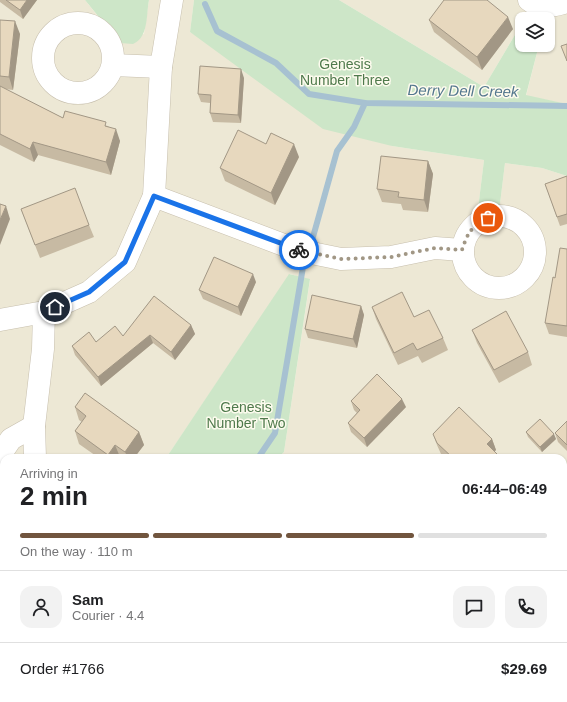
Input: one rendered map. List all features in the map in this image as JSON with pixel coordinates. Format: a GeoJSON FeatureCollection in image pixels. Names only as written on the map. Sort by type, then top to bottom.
{"type":"FeatureCollection","features":[{"type":"Feature","properties":{"kind":"street"},"geometry":{"type":"LineString","coordinates":[[0,320],[44,312],[89,292],[125,262],[154,196],[161,67],[172,0]]}},
{"type":"Feature","properties":{"kind":"street"},"geometry":{"type":"LineString","coordinates":[[529,0],[534,4],[550,7],[567,2]]}},
{"type":"Feature","properties":{"kind":"street"},"geometry":{"type":"LineString","coordinates":[[113,64],[161,67]]}},
{"type":"Feature","properties":{"kind":"street"},"geometry":{"type":"LineString","coordinates":[[154,196],[297,250],[341,259],[391,257],[435,248],[462,250]]}},
{"type":"Feature","properties":{"kind":"street"},"geometry":{"type":"LineString","coordinates":[[35,454],[34,426],[38,404],[43,349],[44,312]]}},
{"type":"Feature","properties":{"kind":"street"},"geometry":{"type":"LineString","coordinates":[[1,454],[11,439],[34,426]]}},
{"type":"Feature","properties":{"kind":"shaded area"},"geometry":{"type":"Polygon","coordinates":[[[0,0],[85,0],[116,39],[144,34],[149,0],[194,0],[190,32],[392,146],[484,160],[477,217],[499,212],[505,163],[542,168],[567,176],[567,454],[282,454],[284,452],[310,280],[290,274],[169,454],[0,454],[0,0]]]}},
{"type":"Feature","properties":{"kind":"shaded area"},"geometry":{"type":"Polygon","coordinates":[[[339,0],[567,0],[567,104],[526,96],[537,52],[555,52],[555,12],[515,12],[515,35],[484,87],[339,0]]]}},
{"type":"Feature","properties":{"kind":"green space"},"geometry":{"type":"Polygon","coordinates":[[[85,0],[149,0],[146,25],[142,36],[133,44],[120,43],[85,0]]]}},
{"type":"Feature","properties":{"kind":"green space","name":"Genesis Number Three"},"geometry":{"type":"Polygon","coordinates":[[[194,0],[339,0],[484,87],[515,35],[515,52],[537,52],[526,95],[567,104],[567,176],[542,168],[505,163],[499,212],[477,217],[484,160],[392,146],[323,129],[190,32],[194,0]]]}},
{"type":"Feature","properties":{"kind":"green space","name":"Genesis Number Two"},"geometry":{"type":"Polygon","coordinates":[[[289,274],[310,279],[284,452],[282,454],[169,454],[289,274]]]}},
{"type":"Feature","properties":{"kind":"building"},"geometry":{"type":"Polygon","coordinates":[[[6,0],[27,0],[20,10],[6,0]]]}},
{"type":"Feature","properties":{"kind":"building"},"geometry":{"type":"Polygon","coordinates":[[[444,0],[487,0],[508,17],[477,57],[429,20],[444,0]]]}},
{"type":"Feature","properties":{"kind":"building"},"geometry":{"type":"Polygon","coordinates":[[[0,20],[15,21],[9,77],[0,76],[0,20]]]}},
{"type":"Feature","properties":{"kind":"building"},"geometry":{"type":"Polygon","coordinates":[[[567,44],[567,61],[561,46],[567,44]]]}},
{"type":"Feature","properties":{"kind":"building"},"geometry":{"type":"Polygon","coordinates":[[[200,66],[241,69],[238,115],[210,113],[211,95],[198,94],[200,66]]]}},
{"type":"Feature","properties":{"kind":"building"},"geometry":{"type":"Polygon","coordinates":[[[0,86],[63,118],[65,111],[106,122],[105,126],[116,129],[106,162],[33,142],[30,149],[0,134],[0,86]]]}},
{"type":"Feature","properties":{"kind":"building"},"geometry":{"type":"Polygon","coordinates":[[[238,130],[266,144],[271,133],[294,144],[271,193],[220,168],[238,130]]]}},
{"type":"Feature","properties":{"kind":"building"},"geometry":{"type":"Polygon","coordinates":[[[381,156],[428,161],[424,200],[398,197],[399,192],[377,189],[381,156]]]}},
{"type":"Feature","properties":{"kind":"building"},"geometry":{"type":"Polygon","coordinates":[[[567,176],[567,214],[557,217],[545,184],[567,176]]]}},
{"type":"Feature","properties":{"kind":"building"},"geometry":{"type":"Polygon","coordinates":[[[75,188],[89,225],[35,245],[21,209],[75,188]]]}},
{"type":"Feature","properties":{"kind":"building"},"geometry":{"type":"Polygon","coordinates":[[[0,204],[6,206],[0,220],[0,204]]]}},
{"type":"Feature","properties":{"kind":"building"},"geometry":{"type":"Polygon","coordinates":[[[560,248],[567,249],[567,326],[545,323],[560,248]]]}},
{"type":"Feature","properties":{"kind":"building"},"geometry":{"type":"Polygon","coordinates":[[[214,257],[253,274],[238,307],[199,290],[214,257]]]}},
{"type":"Feature","properties":{"kind":"building"},"geometry":{"type":"Polygon","coordinates":[[[402,292],[414,317],[429,310],[443,338],[417,350],[413,343],[394,353],[372,307],[402,292]]]}},
{"type":"Feature","properties":{"kind":"building"},"geometry":{"type":"Polygon","coordinates":[[[312,295],[361,306],[353,339],[305,329],[312,295]]]}},
{"type":"Feature","properties":{"kind":"building"},"geometry":{"type":"Polygon","coordinates":[[[154,296],[191,325],[171,352],[150,335],[98,377],[72,346],[89,332],[96,342],[115,326],[123,336],[154,296]]]}},
{"type":"Feature","properties":{"kind":"building"},"geometry":{"type":"Polygon","coordinates":[[[506,311],[528,352],[494,370],[472,330],[506,311]]]}},
{"type":"Feature","properties":{"kind":"building"},"geometry":{"type":"Polygon","coordinates":[[[377,374],[402,399],[364,438],[348,423],[360,410],[351,401],[377,374]]]}},
{"type":"Feature","properties":{"kind":"building"},"geometry":{"type":"Polygon","coordinates":[[[85,393],[139,432],[125,452],[115,445],[109,454],[107,454],[75,431],[86,416],[75,407],[85,393]]]}},
{"type":"Feature","properties":{"kind":"building"},"geometry":{"type":"Polygon","coordinates":[[[459,407],[492,439],[487,444],[497,454],[449,454],[437,443],[433,434],[459,407]]]}},
{"type":"Feature","properties":{"kind":"building"},"geometry":{"type":"Polygon","coordinates":[[[540,419],[554,434],[540,447],[526,432],[540,419]]]}},
{"type":"Feature","properties":{"kind":"building"},"geometry":{"type":"Polygon","coordinates":[[[567,421],[567,445],[555,433],[567,421]]]}},
{"type":"Feature","properties":{"kind":"waterway","name":"Derry Dell Creek"},"geometry":{"type":"LineString","coordinates":[[205,4],[217,31],[276,63],[309,94],[365,103],[567,106]]}},
{"type":"Feature","properties":{"kind":"waterway"},"geometry":{"type":"LineString","coordinates":[[313,237],[337,151],[354,127],[365,103]]}},
{"type":"Feature","properties":{"kind":"waterway"},"geometry":{"type":"LineString","coordinates":[[261,454],[275,433],[303,267]]}},
{"type":"Feature","properties":{"kind":"way so far"},"geometry":{"type":"LineString","coordinates":[[299,250],[341,259],[362,259],[391,257],[435,248],[462,250],[468,233],[476,224],[488,218]]}},
{"type":"Feature","properties":{"kind":"route"},"geometry":{"type":"LineString","coordinates":[[55,307],[89,292],[125,262],[154,196],[173,202],[244,231],[299,250]]}}]}
